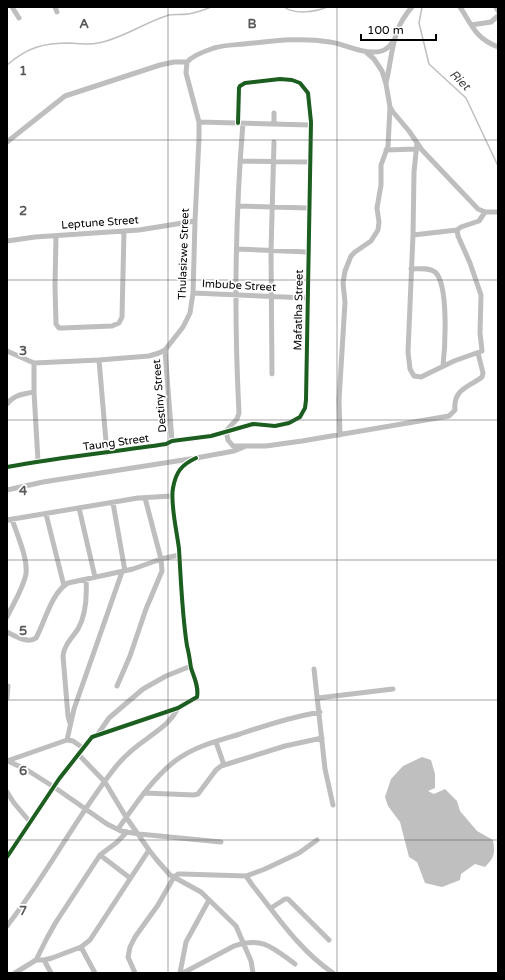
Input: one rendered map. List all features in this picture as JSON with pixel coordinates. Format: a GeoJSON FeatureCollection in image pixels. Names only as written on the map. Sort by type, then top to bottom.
{"type":"FeatureCollection","features":[{"type":"Feature","properties":{"kind":"street"},"geometry":{"type":"LineString","coordinates":[[12,7],[19,18]]}},
{"type":"Feature","properties":{"kind":"street"},"geometry":{"type":"LineString","coordinates":[[460,7],[477,34],[483,40],[498,47]]}},
{"type":"Feature","properties":{"kind":"street"},"geometry":{"type":"LineString","coordinates":[[496,7],[498,11]]}},
{"type":"Feature","properties":{"kind":"street"},"geometry":{"type":"LineString","coordinates":[[386,84],[394,40],[399,24],[410,8]]}},
{"type":"Feature","properties":{"kind":"street"},"geometry":{"type":"LineString","coordinates":[[471,25],[491,22],[498,16]]}},
{"type":"Feature","properties":{"kind":"street"},"geometry":{"type":"LineString","coordinates":[[7,142],[57,102],[69,95],[156,66],[174,62],[187,62],[193,57],[215,48],[300,39],[332,42],[374,53],[384,51],[394,40]]}},
{"type":"Feature","properties":{"kind":"street"},"geometry":{"type":"LineString","coordinates":[[340,435],[339,400],[345,302],[343,283],[345,271],[351,256],[371,241],[378,230],[381,165],[389,138],[390,107],[386,84],[379,66],[366,52]]}},
{"type":"Feature","properties":{"kind":"street","name":"Thulasizwe Street"},"geometry":{"type":"LineString","coordinates":[[165,350],[190,314],[193,293],[199,122],[186,73],[187,62]]}},
{"type":"Feature","properties":{"kind":"street","name":"Mafatlha Street"},"geometry":{"type":"LineString","coordinates":[[226,432],[253,424],[275,426],[283,425],[296,420],[303,413],[306,400],[311,118],[308,92],[297,81],[248,82],[240,86],[238,92],[240,123]]}},
{"type":"Feature","properties":{"kind":"street"},"geometry":{"type":"LineString","coordinates":[[390,107],[416,146],[475,206],[481,211],[498,212]]}},
{"type":"Feature","properties":{"kind":"street"},"geometry":{"type":"LineString","coordinates":[[274,113],[274,124]]}},
{"type":"Feature","properties":{"kind":"street"},"geometry":{"type":"LineString","coordinates":[[199,122],[310,125]]}},
{"type":"Feature","properties":{"kind":"street"},"geometry":{"type":"LineString","coordinates":[[240,123],[236,295],[236,352],[239,413],[237,419],[226,432],[230,444],[234,446],[246,447],[295,442],[420,422],[452,415],[455,410],[455,399],[458,395],[468,385],[482,377],[483,373],[478,353]]}},
{"type":"Feature","properties":{"kind":"street"},"geometry":{"type":"LineString","coordinates":[[272,374],[271,251],[274,142]]}},
{"type":"Feature","properties":{"kind":"street"},"geometry":{"type":"LineString","coordinates":[[386,150],[416,146]]}},
{"type":"Feature","properties":{"kind":"street"},"geometry":{"type":"LineString","coordinates":[[416,146],[408,352],[411,373],[417,377],[421,377],[443,366],[481,352],[482,350],[480,333],[481,295],[457,230]]}},
{"type":"Feature","properties":{"kind":"street"},"geometry":{"type":"LineString","coordinates":[[240,161],[310,162]]}},
{"type":"Feature","properties":{"kind":"street"},"geometry":{"type":"LineString","coordinates":[[238,206],[309,208]]}},
{"type":"Feature","properties":{"kind":"street"},"geometry":{"type":"LineString","coordinates":[[413,235],[457,230],[460,227],[479,221],[485,212]]}},
{"type":"Feature","properties":{"kind":"street","name":"Leptune Street"},"geometry":{"type":"LineString","coordinates":[[7,241],[27,237],[124,231],[195,221]]}},
{"type":"Feature","properties":{"kind":"street"},"geometry":{"type":"LineString","coordinates":[[56,236],[56,324],[59,328],[112,326],[119,323],[122,316],[124,231]]}},
{"type":"Feature","properties":{"kind":"street"},"geometry":{"type":"LineString","coordinates":[[237,249],[308,252]]}},
{"type":"Feature","properties":{"kind":"street"},"geometry":{"type":"LineString","coordinates":[[411,269],[431,269],[441,280],[445,304],[445,346],[443,366]]}},
{"type":"Feature","properties":{"kind":"street","name":"Imbube Street"},"geometry":{"type":"LineString","coordinates":[[193,293],[308,298]]}},
{"type":"Feature","properties":{"kind":"street"},"geometry":{"type":"LineString","coordinates":[[7,351],[34,363],[150,356],[165,350]]}},
{"type":"Feature","properties":{"kind":"street","name":"Destiny Street"},"geometry":{"type":"LineString","coordinates":[[165,350],[172,441]]}},
{"type":"Feature","properties":{"kind":"street"},"geometry":{"type":"LineString","coordinates":[[99,360],[107,453]]}},
{"type":"Feature","properties":{"kind":"street"},"geometry":{"type":"LineString","coordinates":[[34,363],[38,461]]}},
{"type":"Feature","properties":{"kind":"street"},"geometry":{"type":"LineString","coordinates":[[7,404],[15,396],[34,392]]}},
{"type":"Feature","properties":{"kind":"street","name":"Taung Street"},"geometry":{"type":"LineString","coordinates":[[7,467],[38,461],[166,444],[172,441],[211,436],[226,432]]}},
{"type":"Feature","properties":{"kind":"street"},"geometry":{"type":"LineString","coordinates":[[7,490],[43,482],[196,458],[234,451],[246,447]]}},
{"type":"Feature","properties":{"kind":"street"},"geometry":{"type":"LineString","coordinates":[[7,856],[54,787],[92,737],[178,708],[197,697],[198,691],[191,666],[185,629],[179,555],[172,496],[174,483],[182,466],[196,458]]}},
{"type":"Feature","properties":{"kind":"street"},"geometry":{"type":"LineString","coordinates":[[7,617],[19,593],[26,574],[25,561],[10,520],[145,498],[172,496]]}},
{"type":"Feature","properties":{"kind":"street"},"geometry":{"type":"LineString","coordinates":[[118,686],[146,609],[162,571],[161,559],[145,498]]}},
{"type":"Feature","properties":{"kind":"street"},"geometry":{"type":"LineString","coordinates":[[67,740],[74,709],[123,572],[113,503]]}},
{"type":"Feature","properties":{"kind":"street"},"geometry":{"type":"LineString","coordinates":[[79,508],[94,577]]}},
{"type":"Feature","properties":{"kind":"street"},"geometry":{"type":"LineString","coordinates":[[46,514],[64,586]]}},
{"type":"Feature","properties":{"kind":"street"},"geometry":{"type":"LineString","coordinates":[[7,632],[28,640],[33,640],[36,638],[55,598],[64,586],[94,577],[123,572],[161,559],[179,555]]}},
{"type":"Feature","properties":{"kind":"street"},"geometry":{"type":"LineString","coordinates":[[71,724],[68,716],[63,656],[64,650],[78,628],[82,618],[85,606],[86,579]]}},
{"type":"Feature","properties":{"kind":"street"},"geometry":{"type":"LineString","coordinates":[[98,734],[109,718],[143,689],[166,676],[191,666]]}},
{"type":"Feature","properties":{"kind":"street"},"geometry":{"type":"LineString","coordinates":[[314,669],[328,788],[333,805]]}},
{"type":"Feature","properties":{"kind":"street"},"geometry":{"type":"LineString","coordinates":[[7,698],[8,686]]}},
{"type":"Feature","properties":{"kind":"street"},"geometry":{"type":"LineString","coordinates":[[318,698],[393,689]]}},
{"type":"Feature","properties":{"kind":"street"},"geometry":{"type":"LineString","coordinates":[[7,926],[33,892],[104,782],[122,759],[147,738],[169,723],[178,708]]}},
{"type":"Feature","properties":{"kind":"street"},"geometry":{"type":"LineString","coordinates":[[118,829],[150,785],[175,761],[196,748],[271,724],[320,712]]}},
{"type":"Feature","properties":{"kind":"street"},"geometry":{"type":"LineString","coordinates":[[144,793],[194,796],[198,794],[216,770],[224,765],[285,746],[322,738]]}},
{"type":"Feature","properties":{"kind":"street"},"geometry":{"type":"LineString","coordinates":[[7,761],[67,740],[73,741],[83,748]]}},
{"type":"Feature","properties":{"kind":"street"},"geometry":{"type":"LineString","coordinates":[[216,742],[224,765]]}},
{"type":"Feature","properties":{"kind":"street"},"geometry":{"type":"LineString","coordinates":[[78,754],[104,782],[126,817],[161,866],[174,877],[193,887],[236,926],[240,933],[253,973]]}},
{"type":"Feature","properties":{"kind":"street"},"geometry":{"type":"LineString","coordinates":[[7,761],[54,787],[107,824],[118,829],[139,834],[221,842]]}},
{"type":"Feature","properties":{"kind":"street"},"geometry":{"type":"LineString","coordinates":[[7,792],[30,822]]}},
{"type":"Feature","properties":{"kind":"street"},"geometry":{"type":"LineString","coordinates":[[15,973],[36,960],[56,922],[100,855],[116,843],[127,832]]}},
{"type":"Feature","properties":{"kind":"street"},"geometry":{"type":"LineString","coordinates":[[135,973],[128,959],[128,950],[135,937],[158,905],[174,877],[178,874],[246,876],[265,869],[299,852],[317,840]]}},
{"type":"Feature","properties":{"kind":"street"},"geometry":{"type":"LineString","coordinates":[[36,960],[44,960],[82,947],[90,940],[149,850]]}},
{"type":"Feature","properties":{"kind":"street"},"geometry":{"type":"LineString","coordinates":[[100,855],[130,878]]}},
{"type":"Feature","properties":{"kind":"street"},"geometry":{"type":"LineString","coordinates":[[246,876],[311,955],[333,973]]}},
{"type":"Feature","properties":{"kind":"street"},"geometry":{"type":"LineString","coordinates":[[271,908],[285,899],[288,899],[329,940]]}},
{"type":"Feature","properties":{"kind":"street"},"geometry":{"type":"LineString","coordinates":[[181,973],[186,942],[209,900]]}},
{"type":"Feature","properties":{"kind":"street"},"geometry":{"type":"LineString","coordinates":[[181,973],[234,946],[255,941],[272,948],[295,964]]}},
{"type":"Feature","properties":{"kind":"street"},"geometry":{"type":"LineString","coordinates":[[82,947],[95,973]]}},
{"type":"Feature","properties":{"kind":"street"},"geometry":{"type":"LineString","coordinates":[[44,960],[51,973]]}},
{"type":"Feature","properties":{"kind":"shaded area"},"geometry":{"type":"Polygon","coordinates":[[[422,757],[431,760],[435,774],[435,788],[428,791],[434,794],[445,789],[457,801],[460,811],[477,831],[493,840],[494,855],[485,867],[475,864],[461,874],[460,880],[442,887],[425,883],[417,862],[409,857],[400,822],[388,806],[385,797],[391,779],[403,766],[422,757]]]}},
{"type":"Feature","properties":{"kind":"waterway"},"geometry":{"type":"LineString","coordinates":[[7,65],[22,54],[36,47],[52,44],[91,44],[107,41],[169,15],[191,14],[211,7]]}},
{"type":"Feature","properties":{"kind":"waterway"},"geometry":{"type":"LineString","coordinates":[[284,7],[289,10],[299,12],[327,7]]}},
{"type":"Feature","properties":{"kind":"waterway","name":"Riet"},"geometry":{"type":"LineString","coordinates":[[422,7],[419,23],[429,64],[466,98],[498,166]]}},
{"type":"Feature","properties":{"kind":"cycle path"},"geometry":{"type":"LineString","coordinates":[[7,467],[47,460],[166,444],[172,441],[211,436],[253,424],[275,426],[289,423],[300,417],[305,408],[306,400],[311,122],[308,93],[300,83],[292,80],[280,79],[245,83],[239,88],[238,123]]}},
{"type":"Feature","properties":{"kind":"cycle path"},"geometry":{"type":"LineString","coordinates":[[7,857],[59,779],[92,737],[178,708],[197,697],[197,686],[191,668],[185,634],[179,549],[172,494],[178,473],[186,463],[196,458]]}}]}
